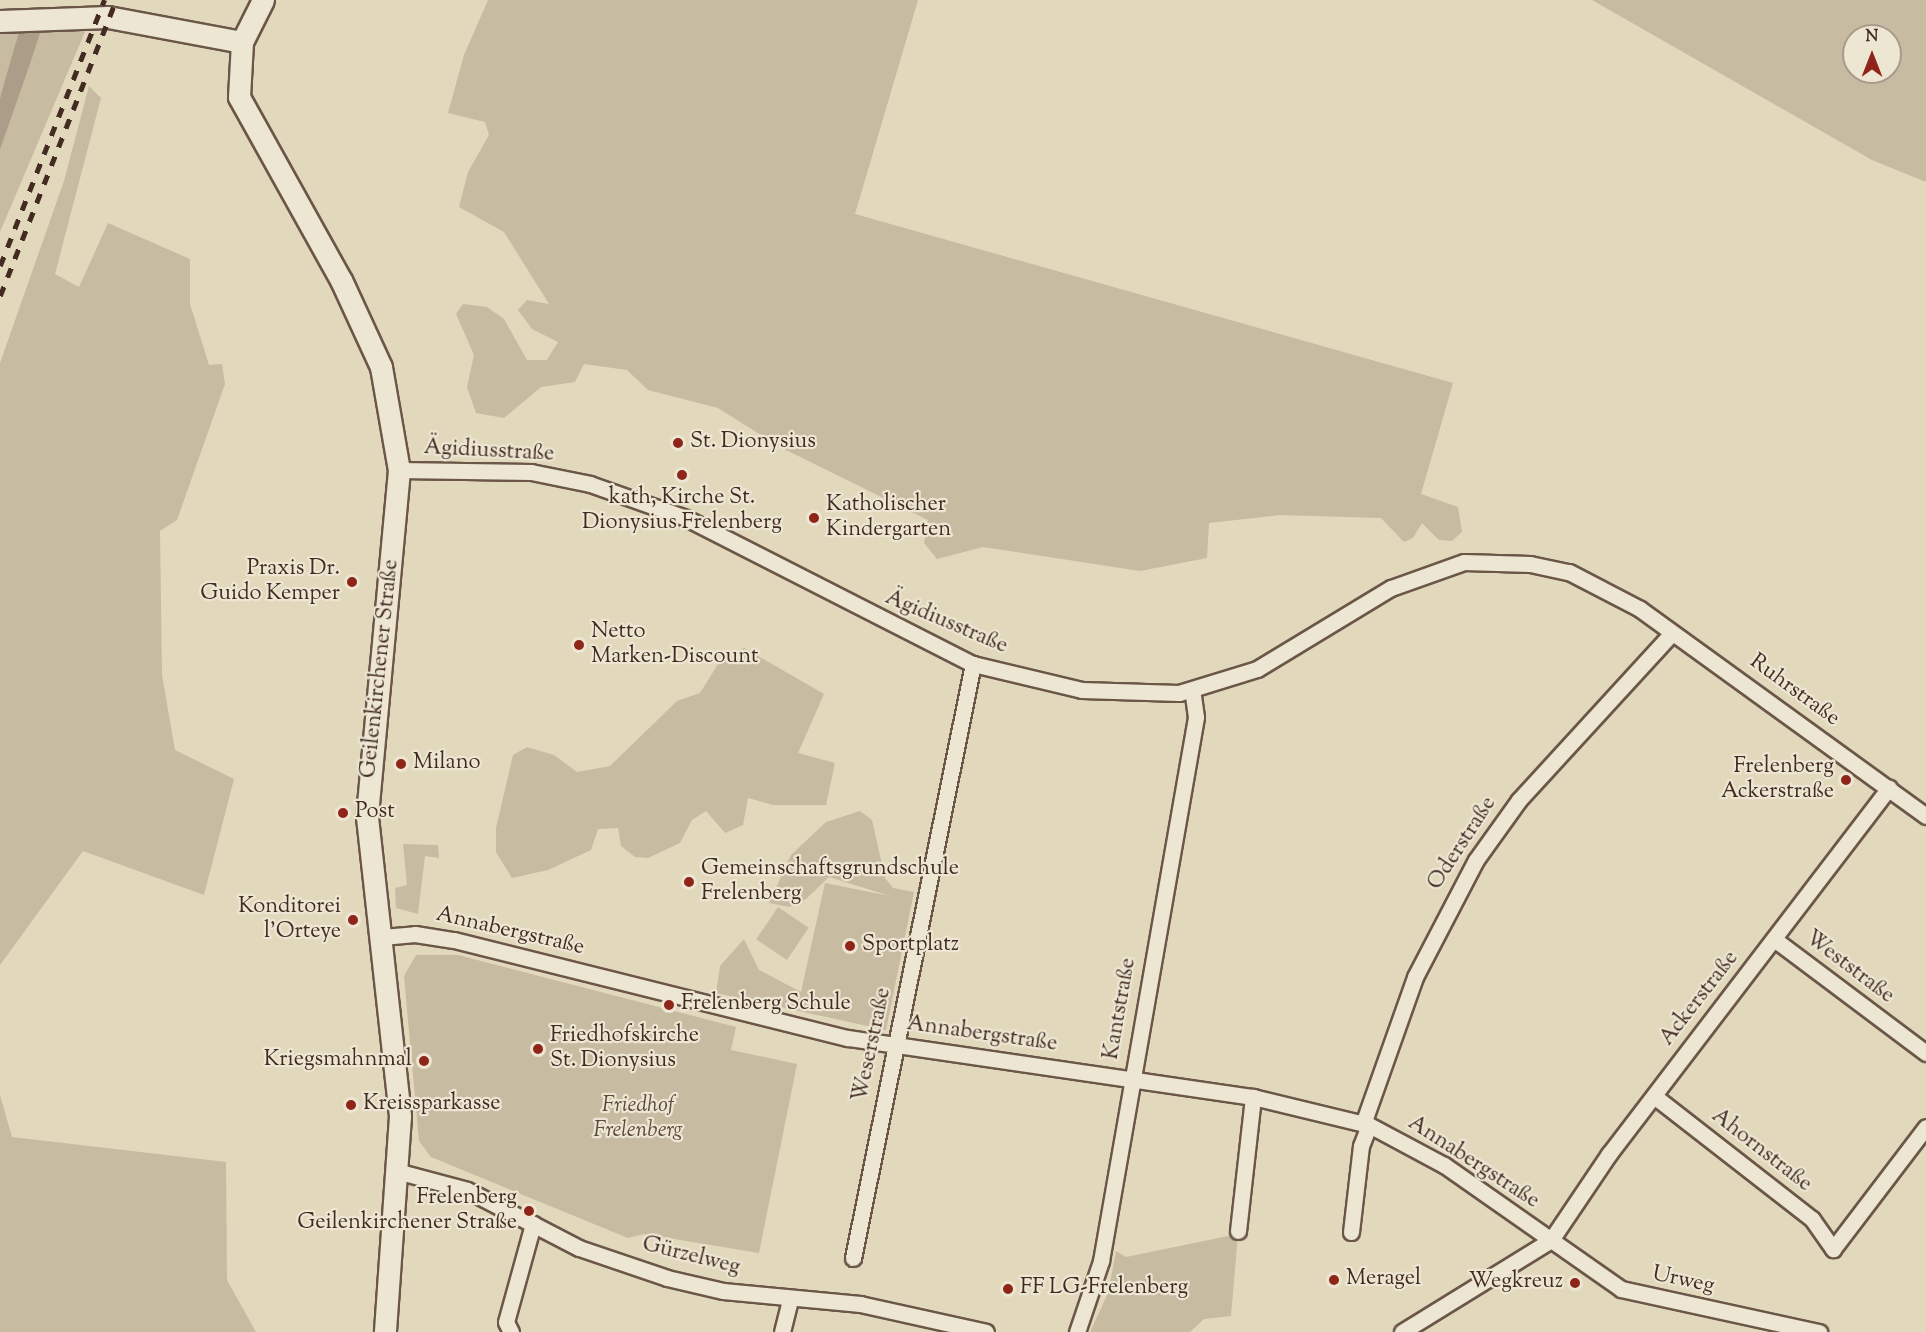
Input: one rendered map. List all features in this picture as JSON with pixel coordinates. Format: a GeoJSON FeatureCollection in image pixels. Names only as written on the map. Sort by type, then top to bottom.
{"type":"FeatureCollection","features":[{"type":"Feature","properties":{"kind":"main road","name":"Geilenkirchener Straße"},"geometry":{"type":"LineString","coordinates":[[264,0],[242,42],[239,97],[368,337],[392,413],[399,470],[367,817],[397,1054],[400,1172],[385,1332]]}},
{"type":"Feature","properties":{"kind":"main road"},"geometry":{"type":"LineString","coordinates":[[0,21],[108,16],[242,42]]}},
{"type":"Feature","properties":{"kind":"street","name":"Ägidiusstraße"},"geometry":{"type":"LineString","coordinates":[[399,470],[531,472],[613,491],[686,518],[973,664],[1082,690],[1192,690],[1257,669],[1391,588],[1464,562],[1530,564],[1569,572],[1672,633]]}},
{"type":"Feature","properties":{"kind":"street","name":"Ruhrstraße"},"geometry":{"type":"LineString","coordinates":[[1672,633],[1926,816]]}},
{"type":"Feature","properties":{"kind":"street","name":"Oderstraße"},"geometry":{"type":"LineString","coordinates":[[1351,1232],[1361,1146],[1366,1125],[1414,977],[1476,860],[1520,800],[1672,633]]}},
{"type":"Feature","properties":{"kind":"street","name":"Weserstraße"},"geometry":{"type":"LineString","coordinates":[[853,1258],[973,664]]}},
{"type":"Feature","properties":{"kind":"street","name":"Kantstraße"},"geometry":{"type":"LineString","coordinates":[[1077,1332],[1096,1284],[1196,717],[1192,690]]}},
{"type":"Feature","properties":{"kind":"street","name":"Ackerstraße"},"geometry":{"type":"LineString","coordinates":[[1551,1240],[1654,1096],[1889,788]]}},
{"type":"Feature","properties":{"kind":"street","name":"Annabergstraße"},"geometry":{"type":"LineString","coordinates":[[382,937],[415,934],[454,940],[746,1017],[896,1046],[1253,1097],[1366,1125],[1443,1165],[1551,1240]]}},
{"type":"Feature","properties":{"kind":"street","name":"Weststraße"},"geometry":{"type":"LineString","coordinates":[[1774,939],[1926,1053]]}},
{"type":"Feature","properties":{"kind":"street","name":"Ahornstraße"},"geometry":{"type":"LineString","coordinates":[[1654,1096],[1812,1219],[1833,1249],[1926,1127]]}},
{"type":"Feature","properties":{"kind":"street"},"geometry":{"type":"LineString","coordinates":[[1239,1231],[1253,1097]]}},
{"type":"Feature","properties":{"kind":"street","name":"Gürzelweg"},"geometry":{"type":"LineString","coordinates":[[400,1172],[466,1190],[579,1248],[667,1278],[790,1299],[860,1304],[986,1332]]}},
{"type":"Feature","properties":{"kind":"street"},"geometry":{"type":"LineString","coordinates":[[511,1332],[506,1323],[533,1224]]}},
{"type":"Feature","properties":{"kind":"street"},"geometry":{"type":"LineString","coordinates":[[1402,1332],[1551,1240]]}},
{"type":"Feature","properties":{"kind":"street","name":"Urweg"},"geometry":{"type":"LineString","coordinates":[[1551,1240],[1621,1289],[1783,1329],[1819,1332]]}},
{"type":"Feature","properties":{"kind":"street"},"geometry":{"type":"LineString","coordinates":[[783,1332],[790,1299]]}},
{"type":"Feature","properties":{"kind":"green space"},"geometry":{"type":"Polygon","coordinates":[[[488,0],[918,0],[855,214],[1453,383],[1421,494],[1458,507],[1462,532],[1452,541],[1439,540],[1422,523],[1413,538],[1404,542],[1381,518],[1280,515],[1209,523],[1207,558],[1140,571],[983,547],[937,559],[924,543],[928,520],[780,447],[718,408],[648,390],[627,370],[584,364],[575,382],[541,387],[504,418],[476,413],[467,387],[474,355],[456,314],[463,304],[487,307],[504,319],[527,360],[547,360],[558,342],[532,329],[518,310],[527,300],[549,304],[504,232],[459,207],[468,172],[489,135],[485,122],[448,113],[464,55],[488,0]]]}},
{"type":"Feature","properties":{"kind":"green space"},"geometry":{"type":"Polygon","coordinates":[[[1592,0],[1926,0],[1926,182],[1872,160],[1592,0]]]}},
{"type":"Feature","properties":{"kind":"green space"},"geometry":{"type":"Polygon","coordinates":[[[42,27],[87,27],[0,232],[0,150],[42,27]]]}},
{"type":"Feature","properties":{"kind":"green space"},"geometry":{"type":"Polygon","coordinates":[[[20,28],[3,91],[0,98],[0,31],[20,28]]]}},
{"type":"Feature","properties":{"kind":"green space"},"geometry":{"type":"Polygon","coordinates":[[[89,86],[101,98],[55,274],[79,287],[108,223],[190,259],[190,304],[209,365],[222,364],[225,384],[177,520],[160,531],[162,675],[175,750],[234,779],[204,895],[83,851],[0,965],[0,363],[64,181],[89,86]]]}},
{"type":"Feature","properties":{"kind":"green space"},"geometry":{"type":"Polygon","coordinates":[[[744,648],[824,694],[798,753],[835,763],[826,805],[773,805],[748,798],[743,825],[725,833],[706,811],[692,820],[680,843],[648,858],[635,857],[621,846],[618,828],[598,829],[591,850],[548,870],[512,878],[496,852],[496,828],[513,755],[527,747],[554,755],[577,772],[610,766],[677,701],[700,693],[718,664],[744,648]]]}},
{"type":"Feature","properties":{"kind":"green space"},"geometry":{"type":"Polygon","coordinates":[[[860,811],[872,820],[885,878],[893,888],[914,892],[886,1030],[716,993],[720,966],[744,939],[759,970],[801,992],[825,883],[890,896],[829,877],[806,899],[789,907],[769,903],[791,855],[826,822],[860,811]]]}},
{"type":"Feature","properties":{"kind":"green space"},"geometry":{"type":"Polygon","coordinates":[[[403,844],[438,845],[439,858],[425,856],[418,914],[396,908],[395,888],[407,885],[403,844]]]}},
{"type":"Feature","properties":{"kind":"green space"},"geometry":{"type":"Polygon","coordinates":[[[778,907],[809,928],[787,960],[756,939],[778,907]]]}},
{"type":"Feature","properties":{"kind":"green space","name":"Friedhof Frelenberg"},"geometry":{"type":"Polygon","coordinates":[[[416,955],[458,955],[736,1027],[731,1050],[797,1064],[759,1253],[644,1234],[628,1238],[431,1157],[419,1141],[404,976],[416,955]]]}},
{"type":"Feature","properties":{"kind":"green space"},"geometry":{"type":"Polygon","coordinates":[[[0,1095],[12,1137],[226,1162],[227,1280],[256,1332],[0,1332],[0,1095]]]}},
{"type":"Feature","properties":{"kind":"green space"},"geometry":{"type":"Polygon","coordinates":[[[1238,1234],[1231,1316],[1204,1319],[1190,1332],[1090,1332],[1108,1293],[1116,1251],[1126,1257],[1238,1234]]]}},
{"type":"Feature","properties":{"kind":"shaded area"},"geometry":{"type":"Polygon","coordinates":[[[42,27],[0,150],[0,98],[20,28],[42,27]]]}},
{"type":"Feature","properties":{"kind":"railway"},"geometry":{"type":"LineString","coordinates":[[0,266],[104,0]]}},
{"type":"Feature","properties":{"kind":"railway"},"geometry":{"type":"LineString","coordinates":[[0,296],[116,0]]}},
{"type":"Feature","properties":{"kind":"place","name":"St. Dionysius"},"geometry":{"type":"Point","coordinates":[678,443]}},
{"type":"Feature","properties":{"kind":"place","name":"kath, Kirche St. Dionysius Frelenberg"},"geometry":{"type":"Point","coordinates":[682,475]}},
{"type":"Feature","properties":{"kind":"place","name":"Katholischer Kindergarten"},"geometry":{"type":"Point","coordinates":[814,518]}},
{"type":"Feature","properties":{"kind":"place","name":"Praxis Dr. Guido Kemper"},"geometry":{"type":"Point","coordinates":[352,582]}},
{"type":"Feature","properties":{"kind":"place","name":"Netto Marken-Discount"},"geometry":{"type":"Point","coordinates":[579,645]}},
{"type":"Feature","properties":{"kind":"place","name":"Milano"},"geometry":{"type":"Point","coordinates":[401,764]}},
{"type":"Feature","properties":{"kind":"place","name":"Frelenberg Ackerstraße"},"geometry":{"type":"Point","coordinates":[1846,780]}},
{"type":"Feature","properties":{"kind":"place","name":"Post"},"geometry":{"type":"Point","coordinates":[343,813]}},
{"type":"Feature","properties":{"kind":"place","name":"Gemeinschaftsgrundschule Frelenberg"},"geometry":{"type":"Point","coordinates":[689,882]}},
{"type":"Feature","properties":{"kind":"place","name":"Konditorei l'Orteye"},"geometry":{"type":"Point","coordinates":[353,920]}},
{"type":"Feature","properties":{"kind":"place","name":"Sportplatz"},"geometry":{"type":"Point","coordinates":[850,946]}},
{"type":"Feature","properties":{"kind":"place","name":"Frelenberg Schule"},"geometry":{"type":"Point","coordinates":[669,1005]}},
{"type":"Feature","properties":{"kind":"place","name":"Friedhofskirche St. Dionysius"},"geometry":{"type":"Point","coordinates":[538,1049]}},
{"type":"Feature","properties":{"kind":"place","name":"Kriegsmahnmal"},"geometry":{"type":"Point","coordinates":[424,1061]}},
{"type":"Feature","properties":{"kind":"place","name":"Kreissparkasse"},"geometry":{"type":"Point","coordinates":[351,1105]}},
{"type":"Feature","properties":{"kind":"place","name":"Frelenberg Geilenkirchener Straße"},"geometry":{"type":"Point","coordinates":[529,1211]}},
{"type":"Feature","properties":{"kind":"place","name":"Meragel"},"geometry":{"type":"Point","coordinates":[1334,1280]}},
{"type":"Feature","properties":{"kind":"place","name":"Wegkreuz"},"geometry":{"type":"Point","coordinates":[1575,1283]}},
{"type":"Feature","properties":{"kind":"place","name":"FF LG-Frelenberg"},"geometry":{"type":"Point","coordinates":[1008,1289]}}]}
